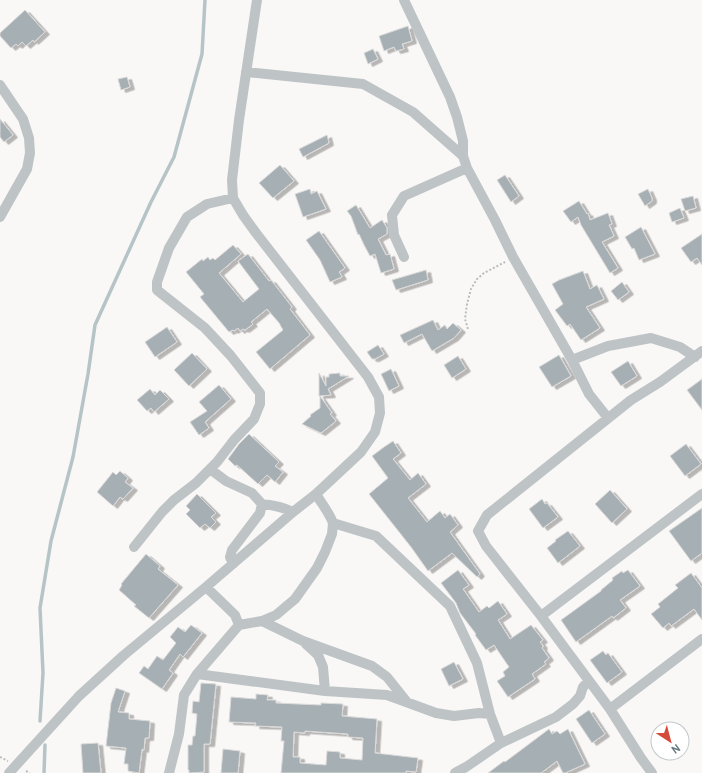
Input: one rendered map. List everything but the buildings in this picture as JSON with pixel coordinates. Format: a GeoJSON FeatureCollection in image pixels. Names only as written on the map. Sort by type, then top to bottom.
{"type":"FeatureCollection","features":[{"type":"Feature","properties":{"kind":"street"},"geometry":{"type":"LineString","coordinates":[[10,773],[78,696],[124,655],[206,588],[232,564],[316,494],[362,452],[375,432],[380,413],[379,398],[368,377],[256,233],[243,215],[234,198],[232,180],[239,120],[257,0]]}},
{"type":"Feature","properties":{"kind":"street"},"geometry":{"type":"LineString","coordinates":[[404,0],[450,97],[463,141],[463,156],[467,168],[513,257],[572,360],[589,394],[608,418]]}},
{"type":"Feature","properties":{"kind":"street"},"geometry":{"type":"LineString","coordinates":[[246,72],[363,84],[413,112],[463,156]]}},
{"type":"Feature","properties":{"kind":"street"},"geometry":{"type":"LineString","coordinates":[[0,85],[23,119],[29,138],[30,153],[27,169],[0,216]]}},
{"type":"Feature","properties":{"kind":"street"},"geometry":{"type":"LineString","coordinates":[[404,257],[394,235],[392,215],[404,196],[467,168]]}},
{"type":"Feature","properties":{"kind":"street"},"geometry":{"type":"LineString","coordinates":[[134,547],[162,512],[174,500],[196,483],[217,462],[234,440],[254,419],[260,404],[260,393],[231,356],[205,328],[157,290],[157,282],[169,248],[187,217],[207,204],[234,198]]}},
{"type":"Feature","properties":{"kind":"street"},"geometry":{"type":"LineString","coordinates":[[572,360],[608,346],[651,338],[698,354]]}},
{"type":"Feature","properties":{"kind":"street"},"geometry":{"type":"LineString","coordinates":[[652,773],[610,709],[541,616],[486,546],[478,530],[487,515],[608,418],[631,400],[660,382],[698,354]]}},
{"type":"Feature","properties":{"kind":"street"},"geometry":{"type":"LineString","coordinates":[[210,469],[226,481],[252,493],[262,504],[283,507],[293,512]]}},
{"type":"Feature","properties":{"kind":"street"},"geometry":{"type":"LineString","coordinates":[[169,773],[179,734],[184,695],[198,674],[239,625],[262,621],[276,615],[295,599],[317,568],[332,534],[333,522],[330,514],[316,494]]}},
{"type":"Feature","properties":{"kind":"street"},"geometry":{"type":"LineString","coordinates":[[541,616],[702,494]]}},
{"type":"Feature","properties":{"kind":"street"},"geometry":{"type":"LineString","coordinates":[[232,564],[230,557],[232,550],[260,513],[262,504]]}},
{"type":"Feature","properties":{"kind":"street"},"geometry":{"type":"LineString","coordinates":[[333,522],[376,536],[450,606],[477,662],[490,714],[501,743]]}},
{"type":"Feature","properties":{"kind":"street"},"geometry":{"type":"LineString","coordinates":[[206,588],[235,615],[239,625]]}},
{"type":"Feature","properties":{"kind":"street"},"geometry":{"type":"LineString","coordinates":[[262,621],[303,641],[372,666],[387,676],[407,703]]}},
{"type":"Feature","properties":{"kind":"street"},"geometry":{"type":"LineString","coordinates":[[610,709],[702,639]]}},
{"type":"Feature","properties":{"kind":"street"},"geometry":{"type":"LineString","coordinates":[[303,641],[318,655],[323,667],[324,691]]}},
{"type":"Feature","properties":{"kind":"street"},"geometry":{"type":"LineString","coordinates":[[198,674],[324,691],[388,695],[436,713],[454,716],[479,713],[490,714]]}},
{"type":"Feature","properties":{"kind":"street"},"geometry":{"type":"LineString","coordinates":[[455,773],[501,743],[556,717],[580,696],[583,688],[589,681]]}},
{"type":"Feature","properties":{"kind":"path"},"geometry":{"type":"LineString","coordinates":[[468,329],[464,319],[471,289],[477,279],[484,273],[513,257]]}},
{"type":"Feature","properties":{"kind":"waterway"},"geometry":{"type":"LineString","coordinates":[[40,721],[43,673],[40,608],[51,541],[73,457],[95,325],[151,202],[174,157],[202,54],[205,0]]}},
{"type":"Feature","properties":{"kind":"waterway"},"geometry":{"type":"LineString","coordinates":[[44,773],[45,745]]}}]}
